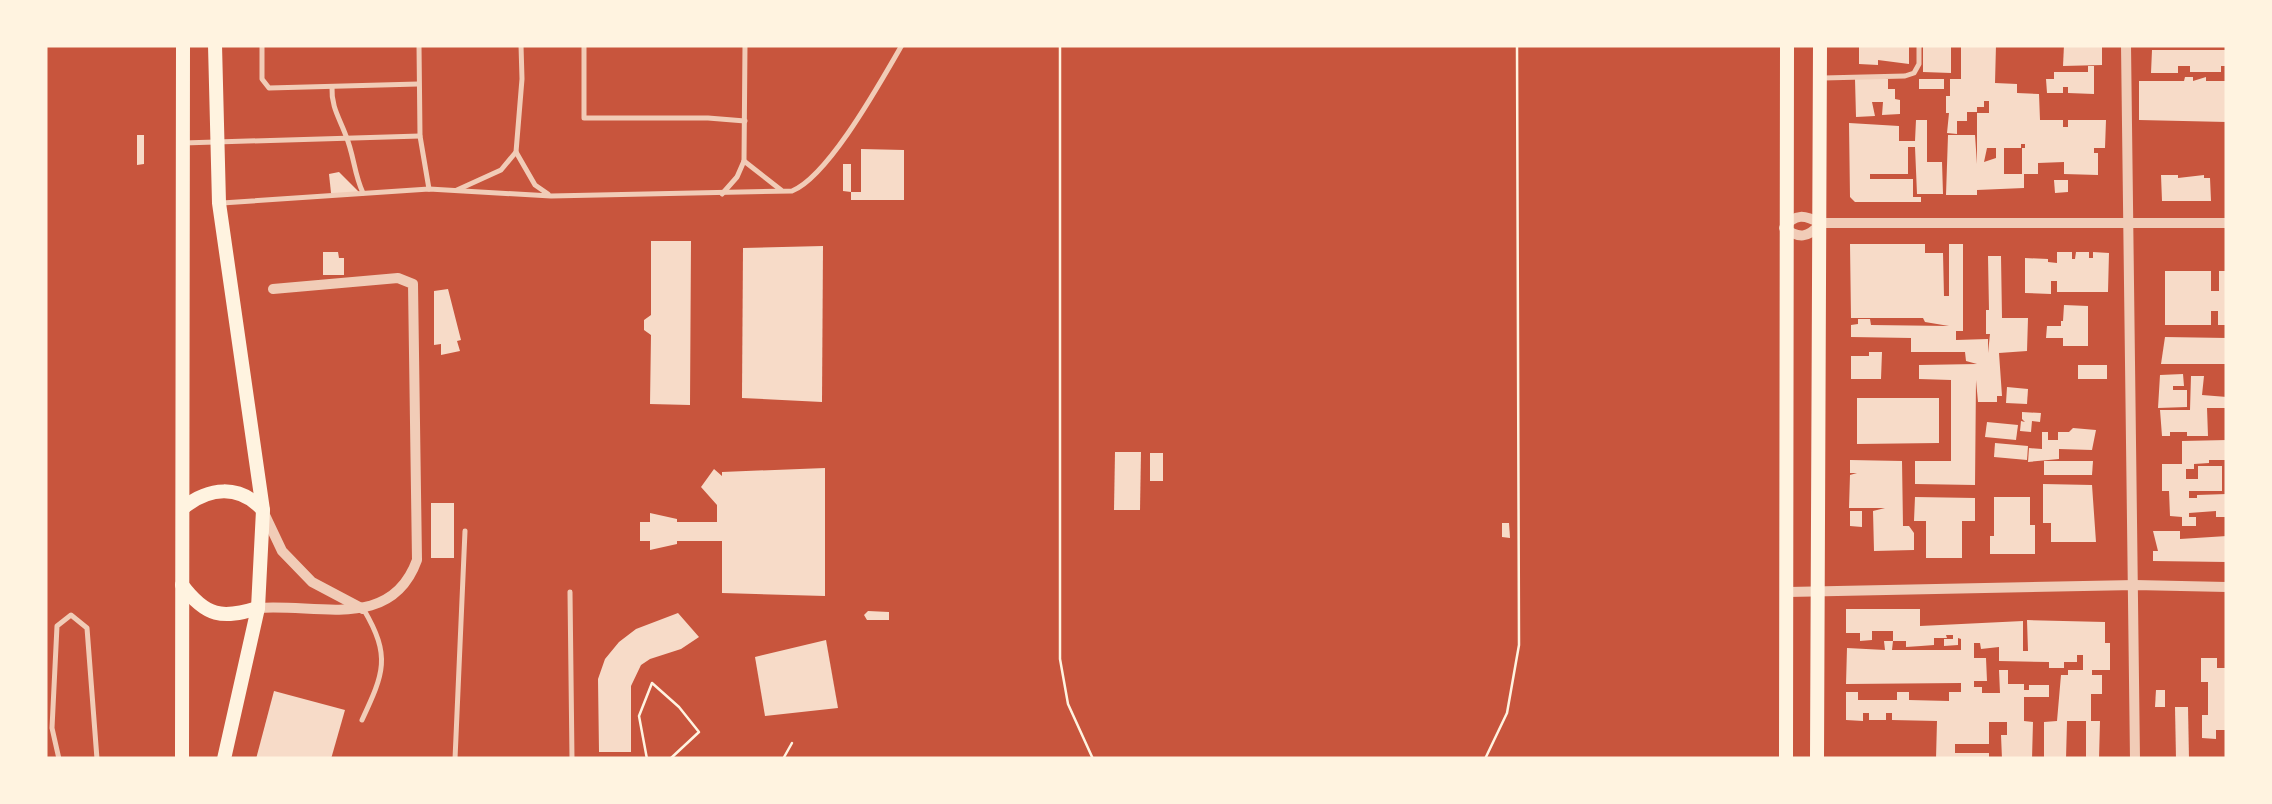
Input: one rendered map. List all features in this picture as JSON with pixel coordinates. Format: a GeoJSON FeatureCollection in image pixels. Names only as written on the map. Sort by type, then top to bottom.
{"type":"FeatureCollection","features":[{"type":"Feature","properties":{"kind":"main road"},"geometry":{"type":"LineString","coordinates":[[182,759],[183,45]]}},
{"type":"Feature","properties":{"kind":"main road"},"geometry":{"type":"LineString","coordinates":[[215,45],[220,203],[263,510],[258,608],[224,759]]}},
{"type":"Feature","properties":{"kind":"main road"},"geometry":{"type":"LineString","coordinates":[[1786,759],[1787,45]]}},
{"type":"Feature","properties":{"kind":"main road"},"geometry":{"type":"LineString","coordinates":[[1817,759],[1820,45]]}},
{"type":"Feature","properties":{"kind":"main road"},"geometry":{"type":"LineString","coordinates":[[182,508],[203,494],[225,490],[250,496],[263,510]]}},
{"type":"Feature","properties":{"kind":"main road"},"geometry":{"type":"LineString","coordinates":[[182,584],[198,602],[218,614],[231,616],[258,608]]}},
{"type":"Feature","properties":{"kind":"street"},"geometry":{"type":"LineString","coordinates":[[2126,45],[2135,759]]}},
{"type":"Feature","properties":{"kind":"street"},"geometry":{"type":"LineString","coordinates":[[1820,223],[1811,234],[1803,236],[1794,236],[1784,228],[1792,218],[1800,216],[1820,223],[2227,223]]}},
{"type":"Feature","properties":{"kind":"street"},"geometry":{"type":"LineString","coordinates":[[258,608],[364,610],[401,589],[418,560],[413,284],[398,278],[273,290]]}},
{"type":"Feature","properties":{"kind":"street"},"geometry":{"type":"LineString","coordinates":[[263,510],[282,551],[312,582],[364,610]]}},
{"type":"Feature","properties":{"kind":"street"},"geometry":{"type":"LineString","coordinates":[[1788,592],[2135,585],[2227,587]]}},
{"type":"Feature","properties":{"kind":"lane"},"geometry":{"type":"LineString","coordinates":[[262,45],[262,79],[269,88],[418,84]]}},
{"type":"Feature","properties":{"kind":"lane"},"geometry":{"type":"LineString","coordinates":[[419,45],[420,136],[429,189]]}},
{"type":"Feature","properties":{"kind":"lane"},"geometry":{"type":"LineString","coordinates":[[455,190],[502,170],[516,152],[521,45]]}},
{"type":"Feature","properties":{"kind":"lane"},"geometry":{"type":"LineString","coordinates":[[584,45],[584,118],[745,121]]}},
{"type":"Feature","properties":{"kind":"lane"},"geometry":{"type":"LineString","coordinates":[[722,194],[738,177],[744,161],[745,45]]}},
{"type":"Feature","properties":{"kind":"lane"},"geometry":{"type":"LineString","coordinates":[[220,203],[429,189],[550,196],[784,192],[800,188],[825,163],[902,45]]}},
{"type":"Feature","properties":{"kind":"lane"},"geometry":{"type":"LineString","coordinates":[[1820,78],[1914,73],[1918,45]]}},
{"type":"Feature","properties":{"kind":"lane"},"geometry":{"type":"LineString","coordinates":[[332,86],[332,101],[348,140],[353,173],[363,193]]}},
{"type":"Feature","properties":{"kind":"lane"},"geometry":{"type":"LineString","coordinates":[[183,143],[420,136]]}},
{"type":"Feature","properties":{"kind":"lane"},"geometry":{"type":"LineString","coordinates":[[516,152],[535,184],[550,196]]}},
{"type":"Feature","properties":{"kind":"lane"},"geometry":{"type":"LineString","coordinates":[[744,161],[784,192]]}},
{"type":"Feature","properties":{"kind":"lane"},"geometry":{"type":"LineString","coordinates":[[455,759],[465,531]]}},
{"type":"Feature","properties":{"kind":"lane"},"geometry":{"type":"LineString","coordinates":[[570,592],[572,759]]}},
{"type":"Feature","properties":{"kind":"lane"},"geometry":{"type":"LineString","coordinates":[[362,720],[375,692],[382,658],[380,637],[364,610]]}},
{"type":"Feature","properties":{"kind":"lane"},"geometry":{"type":"LineString","coordinates":[[59,759],[52,728],[56,626],[70,614],[87,628],[96,759]]}},
{"type":"Feature","properties":{"kind":"path"},"geometry":{"type":"LineString","coordinates":[[1060,45],[1060,659],[1068,704],[1092,759]]}},
{"type":"Feature","properties":{"kind":"path"},"geometry":{"type":"LineString","coordinates":[[1486,759],[1507,713],[1519,645],[1517,45]]}},
{"type":"Feature","properties":{"kind":"path"},"geometry":{"type":"LineString","coordinates":[[646,759],[639,716],[652,683],[679,707],[698,732],[670,759]]}},
{"type":"Feature","properties":{"kind":"path"},"geometry":{"type":"LineString","coordinates":[[784,759],[792,743]]}},
{"type":"Feature","properties":{"kind":"building"},"geometry":{"type":"Polygon","coordinates":[[[1859,45],[1909,46],[1909,64],[1878,60],[1878,65],[1859,64],[1859,45]]]}},
{"type":"Feature","properties":{"kind":"building"},"geometry":{"type":"Polygon","coordinates":[[[1923,45],[1951,45],[1951,73],[1923,72],[1923,45]]]}},
{"type":"Feature","properties":{"kind":"building"},"geometry":{"type":"Polygon","coordinates":[[[1961,45],[1996,45],[1995,83],[2017,84],[2017,93],[2039,94],[2040,120],[2063,120],[2063,127],[2068,127],[2068,120],[2106,120],[2105,148],[2094,148],[2094,153],[2098,153],[2098,175],[2064,174],[2064,162],[2038,163],[2038,174],[2024,174],[2024,188],[1946,195],[1948,135],[1975,135],[1977,164],[1977,113],[1989,113],[1989,101],[1984,101],[1984,107],[1977,107],[1977,112],[1967,112],[1967,121],[1957,121],[1957,134],[1947,133],[1946,96],[1950,96],[1950,79],[1961,79],[1961,45]],[[2025,144],[2021,148],[2004,148],[2004,174],[2022,174],[2025,144]],[[1987,148],[1984,162],[1996,158],[1996,148],[1987,148]]]}},
{"type":"Feature","properties":{"kind":"building"},"geometry":{"type":"Polygon","coordinates":[[[2064,45],[2102,45],[2102,65],[2063,66],[2064,45]]]}},
{"type":"Feature","properties":{"kind":"building"},"geometry":{"type":"Polygon","coordinates":[[[2152,50],[2227,50],[2227,66],[2221,66],[2221,72],[2190,72],[2190,66],[2178,66],[2178,73],[2151,73],[2152,50]]]}},
{"type":"Feature","properties":{"kind":"building"},"geometry":{"type":"Polygon","coordinates":[[[2088,66],[2094,66],[2094,94],[2068,93],[2068,87],[2063,87],[2063,93],[2047,93],[2046,79],[2054,79],[2054,72],[2088,72],[2088,66]]]}},
{"type":"Feature","properties":{"kind":"building"},"geometry":{"type":"Polygon","coordinates":[[[2185,77],[2193,77],[2193,81],[2206,77],[2206,81],[2227,81],[2227,122],[2139,120],[2139,81],[2184,81],[2185,77]]]}},
{"type":"Feature","properties":{"kind":"building"},"geometry":{"type":"Polygon","coordinates":[[[1855,79],[1888,79],[1888,89],[1895,89],[1895,99],[1900,100],[1900,114],[1882,115],[1883,102],[1872,102],[1875,116],[1856,117],[1855,79]]]}},
{"type":"Feature","properties":{"kind":"building"},"geometry":{"type":"Polygon","coordinates":[[[1919,79],[1944,79],[1944,89],[1919,89],[1919,79]]]}},
{"type":"Feature","properties":{"kind":"building"},"geometry":{"type":"Polygon","coordinates":[[[1916,120],[1927,120],[1927,162],[1942,162],[1943,194],[1917,194],[1915,147],[1908,147],[1908,174],[1870,174],[1870,179],[1913,179],[1913,197],[1921,197],[1921,202],[1855,202],[1850,197],[1849,123],[1899,126],[1899,141],[1915,141],[1916,120]]]}},
{"type":"Feature","properties":{"kind":"building"},"geometry":{"type":"Polygon","coordinates":[[[137,135],[144,135],[144,164],[137,165],[137,135]]]}},
{"type":"Feature","properties":{"kind":"building"},"geometry":{"type":"Polygon","coordinates":[[[861,149],[904,150],[904,200],[851,200],[851,192],[861,192],[861,149]]]}},
{"type":"Feature","properties":{"kind":"building"},"geometry":{"type":"Polygon","coordinates":[[[843,164],[851,164],[851,192],[843,191],[843,164]]]}},
{"type":"Feature","properties":{"kind":"building"},"geometry":{"type":"Polygon","coordinates":[[[339,172],[360,193],[331,193],[329,174],[339,172]]]}},
{"type":"Feature","properties":{"kind":"building"},"geometry":{"type":"Polygon","coordinates":[[[2161,175],[2210,178],[2211,201],[2162,201],[2161,175]]]}},
{"type":"Feature","properties":{"kind":"building"},"geometry":{"type":"Polygon","coordinates":[[[2054,180],[2068,180],[2068,192],[2055,193],[2054,180]]]}},
{"type":"Feature","properties":{"kind":"building"},"geometry":{"type":"Polygon","coordinates":[[[651,241],[691,241],[690,405],[650,404],[651,335],[644,330],[644,320],[651,315],[651,241]]]}},
{"type":"Feature","properties":{"kind":"building"},"geometry":{"type":"Polygon","coordinates":[[[1850,244],[1925,244],[1925,253],[1943,253],[1944,296],[1949,296],[1949,244],[1963,244],[1963,331],[1956,331],[1956,340],[1988,339],[1988,353],[1990,334],[1986,334],[1986,310],[1988,256],[2001,256],[2002,318],[2028,318],[2027,351],[1999,353],[2002,396],[1997,396],[1997,402],[1978,402],[1976,380],[1975,485],[1915,484],[1915,461],[1951,461],[1951,380],[1919,379],[1919,365],[1977,364],[1966,361],[1965,352],[1911,352],[1911,338],[1851,337],[1851,325],[1858,324],[1858,319],[1870,319],[1871,325],[1949,326],[1925,322],[1923,318],[1851,318],[1850,244]]]}},
{"type":"Feature","properties":{"kind":"building"},"geometry":{"type":"Polygon","coordinates":[[[823,246],[822,402],[742,398],[743,248],[823,246]]]}},
{"type":"Feature","properties":{"kind":"building"},"geometry":{"type":"Polygon","coordinates":[[[323,252],[338,252],[339,258],[344,258],[344,275],[323,275],[323,252]]]}},
{"type":"Feature","properties":{"kind":"building"},"geometry":{"type":"Polygon","coordinates":[[[2057,252],[2072,252],[2072,259],[2076,252],[2089,252],[2089,258],[2093,258],[2093,252],[2109,253],[2108,292],[2057,292],[2057,281],[2051,281],[2051,294],[2025,293],[2025,258],[2057,263],[2057,252]]]}},
{"type":"Feature","properties":{"kind":"building"},"geometry":{"type":"Polygon","coordinates":[[[2165,271],[2211,271],[2211,291],[2219,291],[2219,271],[2227,271],[2227,325],[2218,325],[2218,311],[2211,311],[2211,325],[2165,325],[2165,271]]]}},
{"type":"Feature","properties":{"kind":"building"},"geometry":{"type":"Polygon","coordinates":[[[448,289],[461,340],[457,341],[460,351],[441,355],[441,344],[434,345],[434,291],[448,289]]]}},
{"type":"Feature","properties":{"kind":"building"},"geometry":{"type":"Polygon","coordinates":[[[2064,305],[2088,306],[2088,346],[2063,346],[2063,338],[2046,338],[2047,326],[2061,326],[2064,305]]]}},
{"type":"Feature","properties":{"kind":"building"},"geometry":{"type":"Polygon","coordinates":[[[2165,337],[2227,338],[2227,364],[2161,364],[2165,337]]]}},
{"type":"Feature","properties":{"kind":"building"},"geometry":{"type":"Polygon","coordinates":[[[1869,352],[1882,352],[1881,379],[1851,379],[1851,356],[1869,356],[1869,352]]]}},
{"type":"Feature","properties":{"kind":"building"},"geometry":{"type":"Polygon","coordinates":[[[2078,365],[2107,365],[2107,379],[2078,379],[2078,365]]]}},
{"type":"Feature","properties":{"kind":"building"},"geometry":{"type":"Polygon","coordinates":[[[2183,374],[2184,386],[2173,386],[2173,390],[2187,390],[2187,407],[2158,408],[2160,375],[2183,374]]]}},
{"type":"Feature","properties":{"kind":"building"},"geometry":{"type":"Polygon","coordinates":[[[2191,376],[2204,376],[2202,395],[2227,397],[2227,408],[2207,408],[2208,436],[2170,432],[2170,436],[2162,436],[2160,410],[2190,410],[2191,376]]]}},
{"type":"Feature","properties":{"kind":"building"},"geometry":{"type":"Polygon","coordinates":[[[2007,387],[2028,389],[2027,404],[2006,403],[2007,387]]]}},
{"type":"Feature","properties":{"kind":"building"},"geometry":{"type":"Polygon","coordinates":[[[1857,398],[1939,398],[1939,443],[1857,444],[1857,398]]]}},
{"type":"Feature","properties":{"kind":"building"},"geometry":{"type":"Polygon","coordinates":[[[2022,412],[2041,413],[2040,422],[2032,421],[2031,432],[2020,431],[2021,421],[2025,422],[2022,412]]]}},
{"type":"Feature","properties":{"kind":"building"},"geometry":{"type":"Polygon","coordinates":[[[1987,422],[2018,425],[2016,440],[1985,437],[1987,422]]]}},
{"type":"Feature","properties":{"kind":"building"},"geometry":{"type":"Polygon","coordinates":[[[2073,428],[2096,430],[2092,450],[2059,449],[2059,459],[2028,462],[2029,448],[2042,449],[2042,432],[2048,432],[2048,440],[2058,440],[2058,432],[2073,428]]]}},
{"type":"Feature","properties":{"kind":"building"},"geometry":{"type":"Polygon","coordinates":[[[2227,440],[2227,460],[2194,464],[2194,469],[2186,469],[2186,479],[2198,479],[2198,466],[2222,466],[2222,491],[2189,491],[2189,498],[2227,494],[2227,517],[2216,517],[2216,511],[2189,513],[2189,517],[2196,517],[2196,526],[2182,526],[2182,517],[2170,516],[2169,491],[2162,491],[2162,464],[2182,464],[2182,441],[2227,440]]]}},
{"type":"Feature","properties":{"kind":"building"},"geometry":{"type":"Polygon","coordinates":[[[1995,443],[2028,446],[2027,460],[1994,457],[1995,443]]]}},
{"type":"Feature","properties":{"kind":"building"},"geometry":{"type":"Polygon","coordinates":[[[1115,452],[1141,452],[1140,510],[1114,510],[1115,452]]]}},
{"type":"Feature","properties":{"kind":"building"},"geometry":{"type":"Polygon","coordinates":[[[1150,453],[1163,453],[1163,481],[1150,481],[1150,453]]]}},
{"type":"Feature","properties":{"kind":"building"},"geometry":{"type":"Polygon","coordinates":[[[1850,460],[1902,461],[1903,526],[1909,526],[1914,533],[1914,550],[1874,551],[1873,511],[1885,508],[1849,508],[1850,475],[1857,473],[1850,473],[1850,460]]]}},
{"type":"Feature","properties":{"kind":"building"},"geometry":{"type":"Polygon","coordinates":[[[2044,461],[2093,461],[2092,475],[2044,475],[2044,461]]]}},
{"type":"Feature","properties":{"kind":"building"},"geometry":{"type":"Polygon","coordinates":[[[825,468],[825,596],[722,593],[722,541],[677,541],[650,550],[650,541],[640,541],[640,522],[650,522],[650,513],[677,522],[717,522],[717,505],[701,487],[714,469],[722,476],[722,472],[825,468]]]}},
{"type":"Feature","properties":{"kind":"building"},"geometry":{"type":"Polygon","coordinates":[[[2043,484],[2092,485],[2096,542],[2051,542],[2051,523],[2043,523],[2043,484]]]}},
{"type":"Feature","properties":{"kind":"building"},"geometry":{"type":"Polygon","coordinates":[[[1915,497],[1975,498],[1975,521],[1962,521],[1962,558],[1926,558],[1926,521],[1914,521],[1915,497]]]}},
{"type":"Feature","properties":{"kind":"building"},"geometry":{"type":"Polygon","coordinates":[[[1994,497],[2030,497],[2035,554],[1990,554],[1994,497]]]}},
{"type":"Feature","properties":{"kind":"building"},"geometry":{"type":"Polygon","coordinates":[[[431,503],[454,503],[454,558],[431,558],[431,503]]]}},
{"type":"Feature","properties":{"kind":"building"},"geometry":{"type":"Polygon","coordinates":[[[1850,511],[1862,511],[1862,527],[1850,526],[1850,511]]]}},
{"type":"Feature","properties":{"kind":"building"},"geometry":{"type":"Polygon","coordinates":[[[1502,523],[1509,523],[1510,538],[1502,537],[1502,523]]]}},
{"type":"Feature","properties":{"kind":"building"},"geometry":{"type":"Polygon","coordinates":[[[2153,531],[2180,531],[2180,539],[2227,536],[2227,562],[2153,561],[2153,551],[2158,551],[2153,531]]]}},
{"type":"Feature","properties":{"kind":"building"},"geometry":{"type":"Polygon","coordinates":[[[1846,609],[1920,609],[1920,626],[2023,621],[2023,651],[2028,651],[2027,620],[2105,622],[2110,670],[2092,670],[2092,675],[2102,675],[2102,694],[2091,694],[2091,721],[2100,721],[2099,759],[2086,758],[2086,721],[2067,721],[2066,759],[2044,759],[2044,722],[2057,721],[2061,675],[2068,675],[2068,670],[2083,670],[2083,655],[2077,655],[2077,662],[2064,662],[2064,668],[2049,668],[2049,662],[1999,661],[1999,647],[1981,649],[1980,643],[1974,643],[1974,658],[1986,658],[1987,681],[1974,681],[1974,687],[1982,687],[1982,693],[2000,693],[1999,670],[2008,670],[2008,684],[2024,684],[2024,690],[2029,690],[2029,685],[2049,685],[2049,697],[2024,697],[2024,721],[2033,722],[2032,759],[2002,759],[2001,735],[2007,735],[2007,722],[1989,722],[1989,744],[1955,744],[1955,753],[1989,753],[1989,759],[1936,759],[1937,721],[1892,720],[1892,713],[1886,713],[1886,720],[1869,720],[1869,713],[1863,713],[1863,721],[1846,720],[1846,692],[1858,692],[1858,700],[1897,700],[1897,692],[1909,692],[1909,700],[1949,701],[1949,692],[1961,692],[1961,683],[1846,684],[1847,648],[1885,650],[1884,641],[1893,641],[1893,631],[1872,631],[1872,640],[1860,641],[1860,633],[1846,633],[1846,609]],[[1953,635],[1934,638],[1934,645],[1906,647],[1906,641],[1893,641],[1892,650],[1961,650],[1958,638],[1958,645],[1944,646],[1944,639],[1953,639],[1953,635]]]}},
{"type":"Feature","properties":{"kind":"building"},"geometry":{"type":"Polygon","coordinates":[[[868,611],[889,612],[889,620],[867,620],[864,615],[868,611]]]}},
{"type":"Feature","properties":{"kind":"building"},"geometry":{"type":"Polygon","coordinates":[[[678,613],[699,637],[641,665],[631,686],[631,752],[599,752],[598,679],[605,659],[636,629],[678,613]]]}},
{"type":"Feature","properties":{"kind":"building"},"geometry":{"type":"Polygon","coordinates":[[[826,640],[838,708],[765,716],[755,657],[826,640]]]}},
{"type":"Feature","properties":{"kind":"building"},"geometry":{"type":"Polygon","coordinates":[[[2201,658],[2217,658],[2217,668],[2227,668],[2227,730],[2216,730],[2216,739],[2202,738],[2202,715],[2208,715],[2208,682],[2201,682],[2201,658]]]}},
{"type":"Feature","properties":{"kind":"building"},"geometry":{"type":"Polygon","coordinates":[[[2156,690],[2165,690],[2165,707],[2155,707],[2156,690]]]}},
{"type":"Feature","properties":{"kind":"building"},"geometry":{"type":"Polygon","coordinates":[[[274,691],[345,710],[331,759],[256,759],[274,691]]]}},
{"type":"Feature","properties":{"kind":"building"},"geometry":{"type":"Polygon","coordinates":[[[2175,707],[2188,707],[2189,759],[2176,759],[2175,707]]]}}]}
